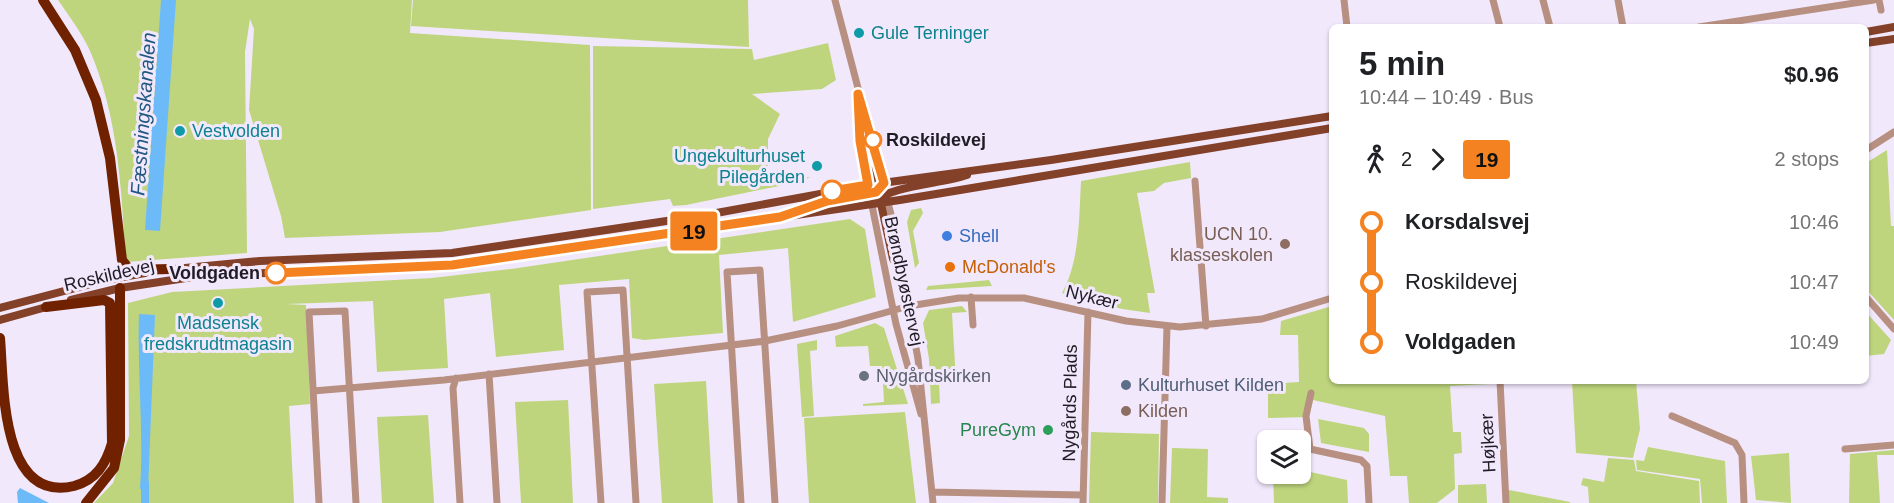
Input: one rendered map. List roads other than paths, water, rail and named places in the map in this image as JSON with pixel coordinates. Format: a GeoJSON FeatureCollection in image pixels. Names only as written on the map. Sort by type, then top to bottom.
{"type":"FeatureCollection","features":[{"type":"Feature","properties":{"kind":"highway"},"geometry":{"type":"LineString","coordinates":[[43,0],[75,50],[96,100],[110,158],[122,260],[130,270],[170,269]]}},
{"type":"Feature","properties":{"kind":"highway"},"geometry":{"type":"LineString","coordinates":[[86,503],[114,468],[120,440],[120,288]]}},
{"type":"Feature","properties":{"kind":"highway"},"geometry":{"type":"LineString","coordinates":[[0,338],[9,434],[15,456],[22,469],[47,485],[63,488],[89,480],[107,459],[112,443],[110,303],[104,300],[46,307]]}},
{"type":"Feature","properties":{"kind":"main road"},"geometry":{"type":"LineString","coordinates":[[1869,31],[1894,27]]}},
{"type":"Feature","properties":{"kind":"main road"},"geometry":{"type":"LineString","coordinates":[[1869,43],[1894,39]]}},
{"type":"Feature","properties":{"kind":"main road"},"geometry":{"type":"LineString","coordinates":[[860,112],[893,259],[903,273]]}},
{"type":"Feature","properties":{"kind":"main road"},"geometry":{"type":"LineString","coordinates":[[878,194],[945,183],[984,170],[1329,116]]}},
{"type":"Feature","properties":{"kind":"main road","name":"Roskildevej"},"geometry":{"type":"LineString","coordinates":[[0,320],[120,288],[199,276],[452,265],[792,214],[827,201],[1329,128]]}},
{"type":"Feature","properties":{"kind":"main road","name":"Roskildevej"},"geometry":{"type":"LineString","coordinates":[[4,307],[106,280],[170,269],[261,261],[452,253],[700,216],[878,194]]}},
{"type":"Feature","properties":{"kind":"main road"},"geometry":{"type":"LineString","coordinates":[[106,280],[120,288]]}},
{"type":"Feature","properties":{"kind":"street"},"geometry":{"type":"LineString","coordinates":[[835,0],[858,94],[860,112]]}},
{"type":"Feature","properties":{"kind":"street"},"geometry":{"type":"LineString","coordinates":[[1344,0],[1347,24]]}},
{"type":"Feature","properties":{"kind":"street"},"geometry":{"type":"LineString","coordinates":[[1493,0],[1499,24]]}},
{"type":"Feature","properties":{"kind":"street"},"geometry":{"type":"LineString","coordinates":[[1543,0],[1549,24]]}},
{"type":"Feature","properties":{"kind":"street"},"geometry":{"type":"LineString","coordinates":[[1618,0],[1622,24]]}},
{"type":"Feature","properties":{"kind":"street"},"geometry":{"type":"LineString","coordinates":[[1718,24],[1874,0]]}},
{"type":"Feature","properties":{"kind":"street"},"geometry":{"type":"LineString","coordinates":[[1879,0],[1881,10]]}},
{"type":"Feature","properties":{"kind":"street","name":"Brøndbyøstervej"},"geometry":{"type":"LineString","coordinates":[[858,94],[878,194],[894,309],[922,417]]}},
{"type":"Feature","properties":{"kind":"street"},"geometry":{"type":"LineString","coordinates":[[1869,148],[1894,132]]}},
{"type":"Feature","properties":{"kind":"street"},"geometry":{"type":"LineString","coordinates":[[1195,181],[1206,326]]}},
{"type":"Feature","properties":{"kind":"street"},"geometry":{"type":"LineString","coordinates":[[741,503],[727,272],[760,270],[775,503]]}},
{"type":"Feature","properties":{"kind":"street","name":"Brøndbyøstervej"},"geometry":{"type":"LineString","coordinates":[[903,273],[918,359],[922,417],[933,503]]}},
{"type":"Feature","properties":{"kind":"street"},"geometry":{"type":"LineString","coordinates":[[601,503],[587,292],[623,290],[636,503]]}},
{"type":"Feature","properties":{"kind":"street"},"geometry":{"type":"LineString","coordinates":[[971,297],[974,325]]}},
{"type":"Feature","properties":{"kind":"street","name":"Nykær"},"geometry":{"type":"LineString","coordinates":[[313,391],[456,378],[765,341],[837,326],[894,309],[971,297],[1024,298],[1126,321],[1167,326],[1206,326],[1262,319],[1329,299]]}},
{"type":"Feature","properties":{"kind":"street"},"geometry":{"type":"LineString","coordinates":[[1869,300],[1894,329]]}},
{"type":"Feature","properties":{"kind":"street"},"geometry":{"type":"LineString","coordinates":[[320,503],[309,312],[345,311],[356,503]]}},
{"type":"Feature","properties":{"kind":"street","name":"Nygårds Plads"},"geometry":{"type":"LineString","coordinates":[[932,492],[1007,493],[1083,499],[1088,312]]}},
{"type":"Feature","properties":{"kind":"street"},"geometry":{"type":"LineString","coordinates":[[1162,503],[1167,326]]}},
{"type":"Feature","properties":{"kind":"street"},"geometry":{"type":"LineString","coordinates":[[489,374],[497,503]]}},
{"type":"Feature","properties":{"kind":"street"},"geometry":{"type":"LineString","coordinates":[[456,378],[453,388],[460,503]]}},
{"type":"Feature","properties":{"kind":"street","name":"Højkær"},"geometry":{"type":"LineString","coordinates":[[1500,384],[1506,503]]}},
{"type":"Feature","properties":{"kind":"street"},"geometry":{"type":"LineString","coordinates":[[1311,393],[1306,416],[1310,449],[1361,460],[1366,466],[1369,503]]}},
{"type":"Feature","properties":{"kind":"street"},"geometry":{"type":"LineString","coordinates":[[1672,416],[1735,443],[1739,447],[1742,455],[1744,503]]}},
{"type":"Feature","properties":{"kind":"street"},"geometry":{"type":"LineString","coordinates":[[1845,449],[1894,445]]}},
{"type":"Feature","properties":{"kind":"street"},"geometry":{"type":"LineString","coordinates":[[1007,493],[1007,503]]}},
{"type":"Feature","properties":{"kind":"water"},"geometry":{"type":"Polygon","coordinates":[[[161,0],[176,0],[160,231],[145,230],[161,0]]]}},
{"type":"Feature","properties":{"kind":"water"},"geometry":{"type":"Polygon","coordinates":[[[139,314],[155,315],[148,490],[140,489],[139,314]]]}},
{"type":"Feature","properties":{"kind":"water"},"geometry":{"type":"Polygon","coordinates":[[[20,488],[49,503],[18,503],[17,492],[20,488]]]}},
{"type":"Feature","properties":{"kind":"waterway","name":"Fæstningskanalen"},"geometry":{"type":"LineString","coordinates":[[145,483],[145,503]]}},
{"type":"Feature","properties":{"kind":"place","name":"Gule Terninger"},"geometry":{"type":"Point","coordinates":[859,33]}},
{"type":"Feature","properties":{"kind":"place","name":"Vestvolden"},"geometry":{"type":"Point","coordinates":[180,131]}},
{"type":"Feature","properties":{"kind":"place","name":"Roskildevej"},"geometry":{"type":"Point","coordinates":[873,140]}},
{"type":"Feature","properties":{"kind":"place","name":"Ungekulturhuset Pilegården"},"geometry":{"type":"Point","coordinates":[817,166]}},
{"type":"Feature","properties":{"kind":"place","name":"Shell"},"geometry":{"type":"Point","coordinates":[947,236]}},
{"type":"Feature","properties":{"kind":"place","name":"UCN 10. klasseskolen"},"geometry":{"type":"Point","coordinates":[1285,244]}},
{"type":"Feature","properties":{"kind":"place","name":"McDonald's"},"geometry":{"type":"Point","coordinates":[950,267]}},
{"type":"Feature","properties":{"kind":"place","name":"Voldgaden"},"geometry":{"type":"Point","coordinates":[276,273]}},
{"type":"Feature","properties":{"kind":"place","name":"Madsensk fredskrudtmagasin"},"geometry":{"type":"Point","coordinates":[218,303]}},
{"type":"Feature","properties":{"kind":"place","name":"Nygårdskirken"},"geometry":{"type":"Point","coordinates":[864,376]}},
{"type":"Feature","properties":{"kind":"place","name":"Kulturhuset Kilden"},"geometry":{"type":"Point","coordinates":[1126,385]}},
{"type":"Feature","properties":{"kind":"place","name":"Kilden"},"geometry":{"type":"Point","coordinates":[1126,411]}},
{"type":"Feature","properties":{"kind":"place","name":"PureGym"},"geometry":{"type":"Point","coordinates":[1048,430]}}]}
